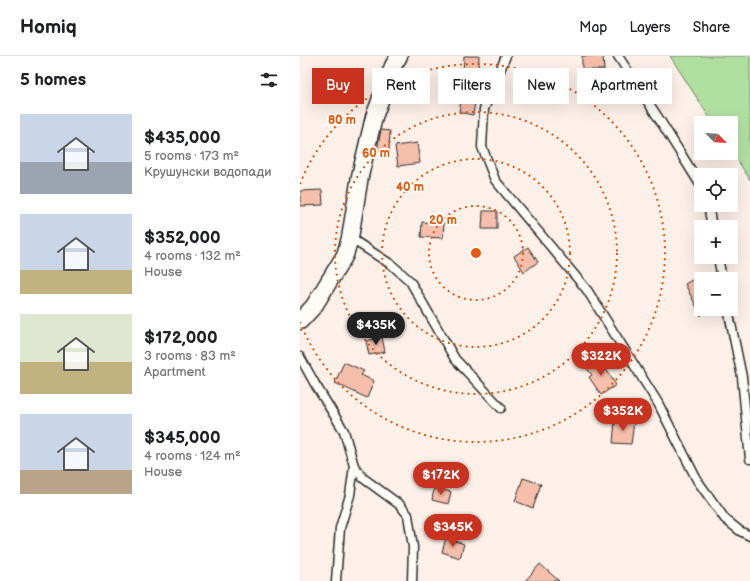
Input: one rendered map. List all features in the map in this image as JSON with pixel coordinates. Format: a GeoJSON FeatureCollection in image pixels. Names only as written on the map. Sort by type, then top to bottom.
{"type":"FeatureCollection","features":[{"type":"Feature","properties":{"kind":"street"},"geometry":{"type":"LineString","coordinates":[[300,321],[314,306],[345,254],[350,238],[360,176],[374,116],[393,66],[399,56]]}},
{"type":"Feature","properties":{"kind":"lane"},"geometry":{"type":"LineString","coordinates":[[506,56],[484,109],[482,147],[495,180],[587,290],[658,403],[697,480],[725,519],[740,531],[750,536]]}},
{"type":"Feature","properties":{"kind":"lane"},"geometry":{"type":"LineString","coordinates":[[618,56],[694,175]]}},
{"type":"Feature","properties":{"kind":"lane"},"geometry":{"type":"LineString","coordinates":[[350,238],[392,265],[410,281],[455,359],[501,408]]}},
{"type":"Feature","properties":{"kind":"lane"},"geometry":{"type":"LineString","coordinates":[[729,316],[742,377],[750,459]]}},
{"type":"Feature","properties":{"kind":"lane"},"geometry":{"type":"LineString","coordinates":[[300,357],[344,431],[354,466],[363,478],[400,505],[408,515],[413,547],[412,581]]}},
{"type":"Feature","properties":{"kind":"lane"},"geometry":{"type":"LineString","coordinates":[[336,581],[340,528],[350,495],[354,466]]}},
{"type":"Feature","properties":{"kind":"green space"},"geometry":{"type":"Polygon","coordinates":[[[670,56],[750,56],[750,180],[737,160],[738,116],[709,116],[670,56]]]}},
{"type":"Feature","properties":{"kind":"building"},"geometry":{"type":"Polygon","coordinates":[[[464,56],[479,56],[478,68],[463,68],[464,56]]]}},
{"type":"Feature","properties":{"kind":"building"},"geometry":{"type":"Polygon","coordinates":[[[582,56],[603,56],[604,68],[582,68],[582,56]]]}},
{"type":"Feature","properties":{"kind":"building"},"geometry":{"type":"Polygon","coordinates":[[[460,104],[475,104],[473,115],[459,112],[460,104]]]}},
{"type":"Feature","properties":{"kind":"building"},"geometry":{"type":"Polygon","coordinates":[[[381,130],[390,131],[389,151],[377,150],[381,130]]]}},
{"type":"Feature","properties":{"kind":"building"},"geometry":{"type":"Polygon","coordinates":[[[417,143],[420,163],[398,166],[395,146],[417,143]]]}},
{"type":"Feature","properties":{"kind":"building"},"geometry":{"type":"Polygon","coordinates":[[[322,190],[323,205],[300,206],[300,191],[322,190]]]}},
{"type":"Feature","properties":{"kind":"building"},"geometry":{"type":"Polygon","coordinates":[[[483,211],[497,211],[497,229],[482,229],[483,211]]]}},
{"type":"Feature","properties":{"kind":"building"},"geometry":{"type":"Polygon","coordinates":[[[422,222],[444,223],[443,238],[421,237],[422,222]]]}},
{"type":"Feature","properties":{"kind":"building"},"geometry":{"type":"Polygon","coordinates":[[[528,247],[538,262],[524,272],[514,256],[528,247]]]}},
{"type":"Feature","properties":{"kind":"building"},"geometry":{"type":"Polygon","coordinates":[[[694,279],[694,302],[685,284],[694,279]]]}},
{"type":"Feature","properties":{"kind":"building"},"geometry":{"type":"Polygon","coordinates":[[[382,337],[385,352],[369,355],[366,341],[382,337]]]}},
{"type":"Feature","properties":{"kind":"building"},"geometry":{"type":"Polygon","coordinates":[[[599,358],[616,385],[601,395],[589,377],[592,375],[586,367],[599,358]]]}},
{"type":"Feature","properties":{"kind":"building"},"geometry":{"type":"Polygon","coordinates":[[[344,362],[364,371],[361,375],[374,381],[367,398],[335,383],[344,362]]]}},
{"type":"Feature","properties":{"kind":"building"},"geometry":{"type":"Polygon","coordinates":[[[615,420],[634,422],[631,444],[613,443],[615,420]]]}},
{"type":"Feature","properties":{"kind":"building"},"geometry":{"type":"Polygon","coordinates":[[[523,478],[541,484],[533,508],[515,501],[523,478]]]}},
{"type":"Feature","properties":{"kind":"building"},"geometry":{"type":"Polygon","coordinates":[[[434,488],[451,492],[448,504],[432,500],[434,488]]]}},
{"type":"Feature","properties":{"kind":"building"},"geometry":{"type":"Polygon","coordinates":[[[446,538],[464,544],[460,558],[442,552],[446,538]]]}},
{"type":"Feature","properties":{"kind":"building"},"geometry":{"type":"Polygon","coordinates":[[[540,564],[559,581],[525,581],[540,564]]]}}]}
